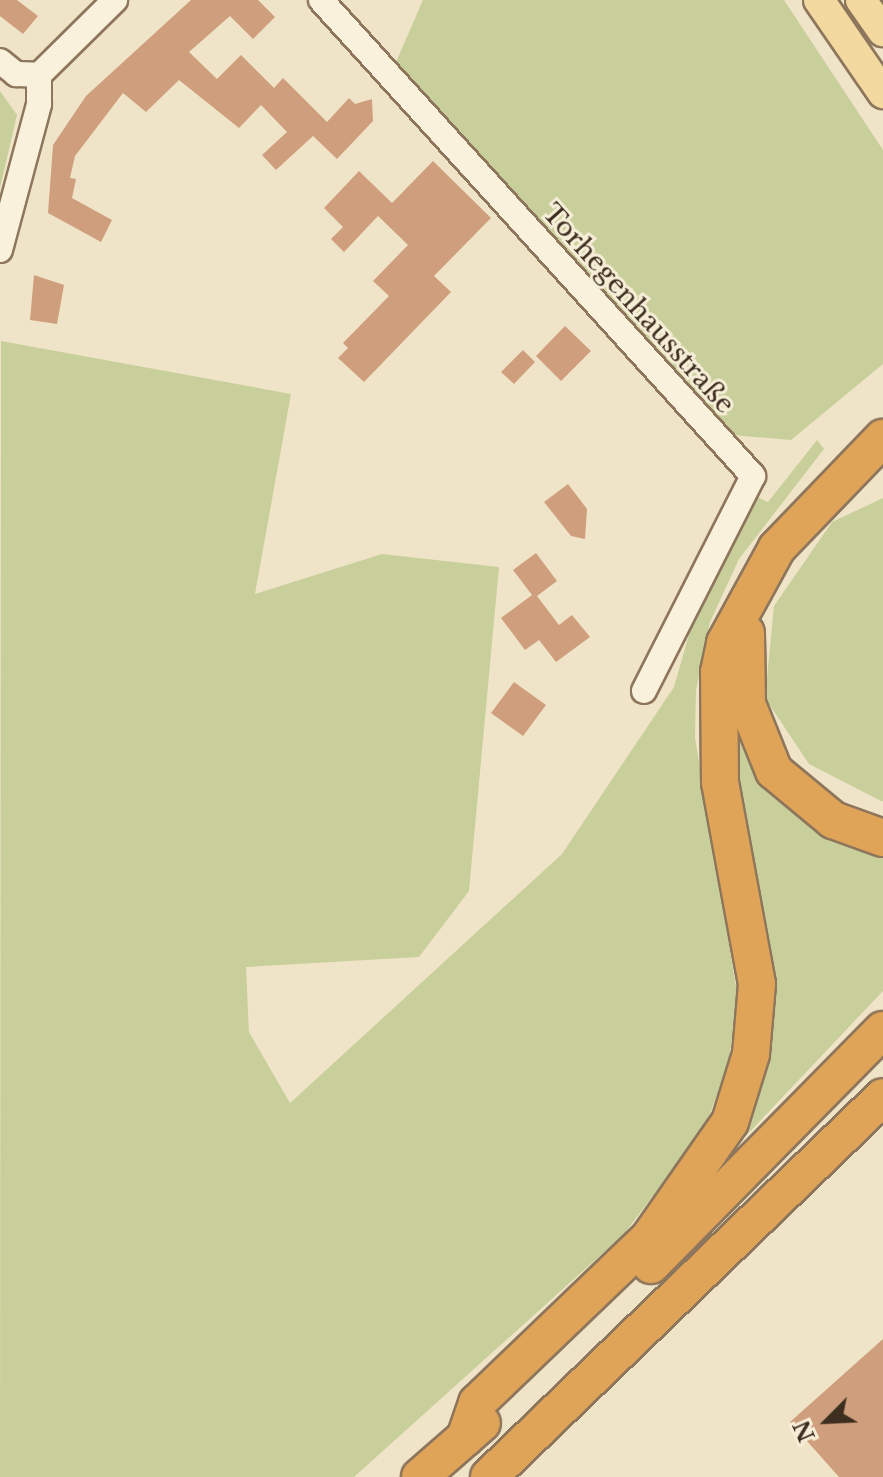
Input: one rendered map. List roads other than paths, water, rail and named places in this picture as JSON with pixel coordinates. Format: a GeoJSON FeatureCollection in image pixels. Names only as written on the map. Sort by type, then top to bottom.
{"type":"FeatureCollection","features":[{"type":"Feature","properties":{"kind":"highway"},"geometry":{"type":"LineString","coordinates":[[465,1438],[477,1403],[657,1227],[715,1149],[740,1094],[757,1008],[755,960],[720,782],[715,706],[725,643],[756,586],[801,518],[882,438]]}},
{"type":"Feature","properties":{"kind":"highway"},"geometry":{"type":"LineString","coordinates":[[756,586],[743,676],[760,749],[809,804],[883,838]]}},
{"type":"Feature","properties":{"kind":"highway"},"geometry":{"type":"LineString","coordinates":[[420,1477],[725,1194],[883,1030]]}},
{"type":"Feature","properties":{"kind":"highway"},"geometry":{"type":"LineString","coordinates":[[489,1477],[883,1097]]}},
{"type":"Feature","properties":{"kind":"main road"},"geometry":{"type":"LineString","coordinates":[[819,0],[883,93]]}},
{"type":"Feature","properties":{"kind":"main road"},"geometry":{"type":"LineString","coordinates":[[861,0],[883,31]]}},
{"type":"Feature","properties":{"kind":"street"},"geometry":{"type":"LineString","coordinates":[[0,250],[39,104],[39,75],[115,0]]}},
{"type":"Feature","properties":{"kind":"street","name":"Torhegenhausstraße"},"geometry":{"type":"LineString","coordinates":[[321,0],[753,476],[644,691]]}},
{"type":"Feature","properties":{"kind":"street"},"geometry":{"type":"LineString","coordinates":[[0,61],[16,74],[39,75]]}}]}
